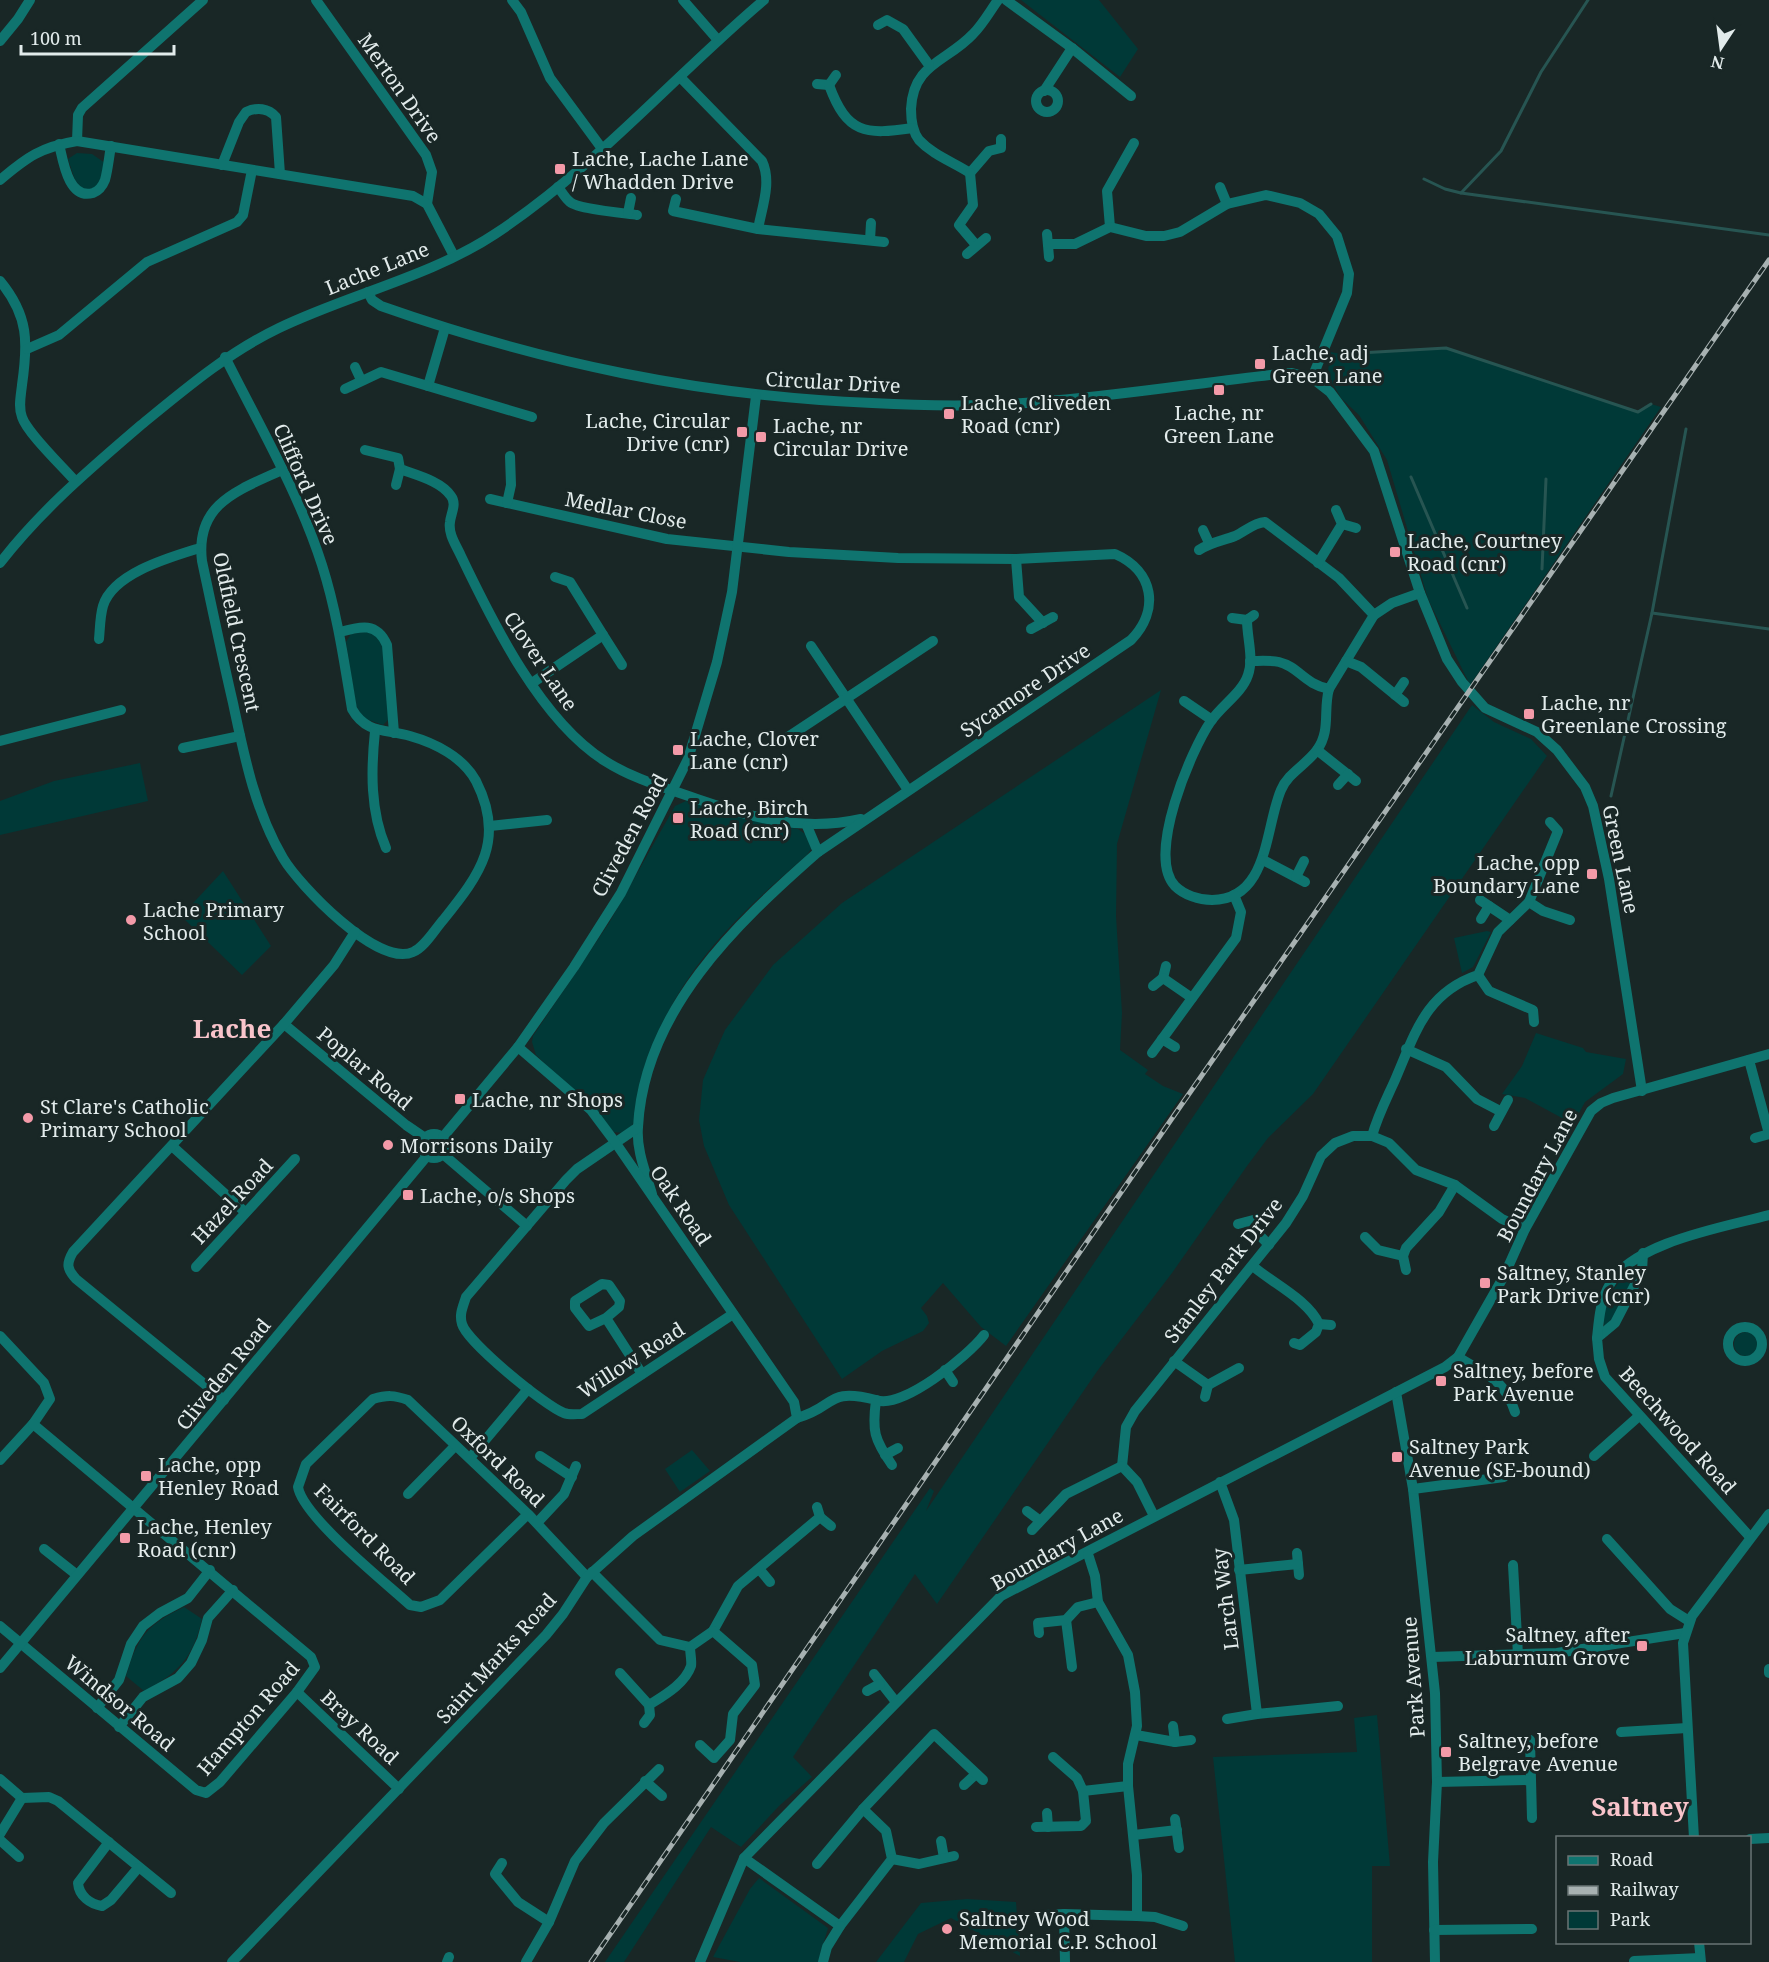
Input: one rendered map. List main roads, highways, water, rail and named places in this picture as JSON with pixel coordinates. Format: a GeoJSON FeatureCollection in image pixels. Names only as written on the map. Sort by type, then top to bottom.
{"type":"FeatureCollection","features":[{"type":"Feature","properties":{"kind":"waterway"},"geometry":{"type":"LineString","coordinates":[[1424,179],[1445,189],[1461,193],[1501,151],[1541,72],[1588,0]]}},
{"type":"Feature","properties":{"kind":"waterway"},"geometry":{"type":"LineString","coordinates":[[1461,193],[1769,235]]}},
{"type":"Feature","properties":{"kind":"waterway"},"geometry":{"type":"LineString","coordinates":[[1342,354],[1446,348],[1638,412],[1651,404]]}},
{"type":"Feature","properties":{"kind":"waterway"},"geometry":{"type":"LineString","coordinates":[[1611,796],[1652,613],[1686,429]]}},
{"type":"Feature","properties":{"kind":"waterway"},"geometry":{"type":"LineString","coordinates":[[1411,477],[1467,608]]}},
{"type":"Feature","properties":{"kind":"waterway"},"geometry":{"type":"LineString","coordinates":[[1542,569],[1546,479]]}},
{"type":"Feature","properties":{"kind":"waterway"},"geometry":{"type":"LineString","coordinates":[[1652,613],[1769,629]]}},
{"type":"Feature","properties":{"kind":"railway"},"geometry":{"type":"LineString","coordinates":[[591,1962],[1175,1114],[1769,260]]}},
{"type":"Feature","properties":{"kind":"place","name":"Lache, Lache Lane / Whadden Drive"},"geometry":{"type":"Point","coordinates":[560,169]}},
{"type":"Feature","properties":{"kind":"place","name":"Lache, adj Green Lane"},"geometry":{"type":"Point","coordinates":[1260,364]}},
{"type":"Feature","properties":{"kind":"place","name":"Lache, nr Green Lane"},"geometry":{"type":"Point","coordinates":[1219,390]}},
{"type":"Feature","properties":{"kind":"place","name":"Lache, Cliveden Road (cnr)"},"geometry":{"type":"Point","coordinates":[949,414]}},
{"type":"Feature","properties":{"kind":"place","name":"Lache, Circular Drive (cnr)"},"geometry":{"type":"Point","coordinates":[742,432]}},
{"type":"Feature","properties":{"kind":"place","name":"Lache, nr Circular Drive"},"geometry":{"type":"Point","coordinates":[761,437]}},
{"type":"Feature","properties":{"kind":"place","name":"Lache, Courtney Road (cnr)"},"geometry":{"type":"Point","coordinates":[1395,552]}},
{"type":"Feature","properties":{"kind":"place","name":"Lache, nr Greenlane Crossing"},"geometry":{"type":"Point","coordinates":[1529,714]}},
{"type":"Feature","properties":{"kind":"place","name":"Lache, Clover Lane (cnr)"},"geometry":{"type":"Point","coordinates":[678,750]}},
{"type":"Feature","properties":{"kind":"place","name":"Lache, Birch Road (cnr)"},"geometry":{"type":"Point","coordinates":[678,818]}},
{"type":"Feature","properties":{"kind":"place","name":"Lache, opp Boundary Lane"},"geometry":{"type":"Point","coordinates":[1592,874]}},
{"type":"Feature","properties":{"kind":"place","name":"Lache Primary School"},"geometry":{"type":"Point","coordinates":[131,920]}},
{"type":"Feature","properties":{"kind":"place","name":"Lache, nr Shops"},"geometry":{"type":"Point","coordinates":[460,1099]}},
{"type":"Feature","properties":{"kind":"place","name":"St Clare's Catholic Primary School"},"geometry":{"type":"Point","coordinates":[28,1118]}},
{"type":"Feature","properties":{"kind":"place","name":"Morrisons Daily"},"geometry":{"type":"Point","coordinates":[388,1145]}},
{"type":"Feature","properties":{"kind":"place","name":"Lache, o/s Shops"},"geometry":{"type":"Point","coordinates":[408,1195]}},
{"type":"Feature","properties":{"kind":"place","name":"Saltney, Stanley Park Drive (cnr)"},"geometry":{"type":"Point","coordinates":[1485,1283]}},
{"type":"Feature","properties":{"kind":"place","name":"Saltney, before Park Avenue"},"geometry":{"type":"Point","coordinates":[1441,1381]}},
{"type":"Feature","properties":{"kind":"place","name":"Saltney Park Avenue (SE-bound)"},"geometry":{"type":"Point","coordinates":[1397,1457]}},
{"type":"Feature","properties":{"kind":"place","name":"Lache, opp Henley Road"},"geometry":{"type":"Point","coordinates":[146,1476]}},
{"type":"Feature","properties":{"kind":"place","name":"Lache, Henley Road (cnr)"},"geometry":{"type":"Point","coordinates":[125,1538]}},
{"type":"Feature","properties":{"kind":"place","name":"Saltney, after Laburnum Grove"},"geometry":{"type":"Point","coordinates":[1642,1646]}},
{"type":"Feature","properties":{"kind":"place","name":"Saltney, before Belgrave Avenue"},"geometry":{"type":"Point","coordinates":[1446,1752]}},
{"type":"Feature","properties":{"kind":"place","name":"Saltney Wood Memorial C.P. School"},"geometry":{"type":"Point","coordinates":[947,1929]}},
{"type":"Feature","properties":{"kind":"district","name":"Lache"},"geometry":{"type":"Point","coordinates":[232,1028]}},
{"type":"Feature","properties":{"kind":"district","name":"Saltney"},"geometry":{"type":"Point","coordinates":[1640,1806]}}]}
